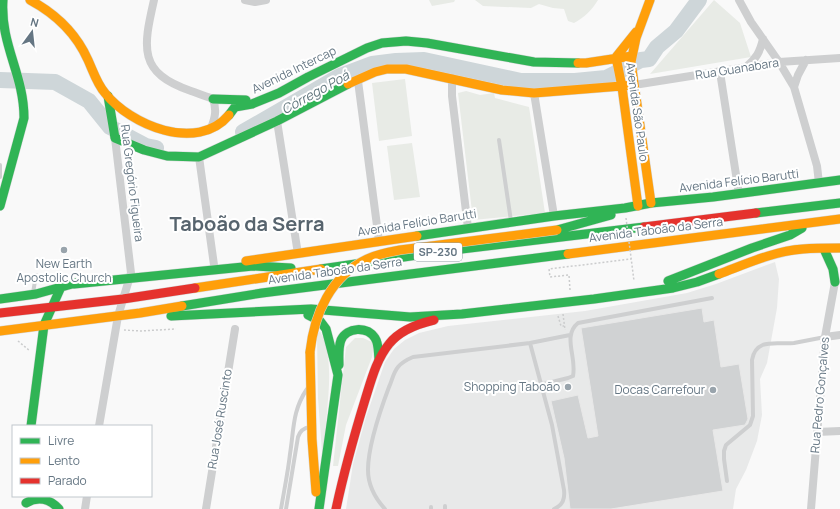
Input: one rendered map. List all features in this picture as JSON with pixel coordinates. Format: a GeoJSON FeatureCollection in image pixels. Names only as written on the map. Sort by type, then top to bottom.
{"type":"FeatureCollection","features":[{"type":"Feature","properties":{"kind":"main road"},"geometry":{"type":"LineString","coordinates":[[0,206],[24,118],[25,104],[22,90],[5,40],[1,12],[3,0]]}},
{"type":"Feature","properties":{"kind":"main road"},"geometry":{"type":"LineString","coordinates":[[30,0],[39,4],[61,20],[72,32],[85,53],[108,101],[136,120],[157,128],[190,134],[211,128],[231,113],[235,107]]}},
{"type":"Feature","properties":{"kind":"main road","name":"Avenida São Paulo"},"geometry":{"type":"LineString","coordinates":[[650,0],[638,30],[631,59],[651,203]]}},
{"type":"Feature","properties":{"kind":"main road","name":"Avenida São Paulo"},"geometry":{"type":"LineString","coordinates":[[638,30],[632,35],[617,61],[622,84],[638,206]]}},
{"type":"Feature","properties":{"kind":"main road","name":"Avenida Intercap"},"geometry":{"type":"LineString","coordinates":[[235,107],[252,104],[279,93],[349,57],[382,43],[406,41],[427,43],[534,62],[586,63],[631,59]]}},
{"type":"Feature","properties":{"kind":"main road"},"geometry":{"type":"LineString","coordinates":[[114,134],[144,150],[167,156],[199,157],[277,121],[338,89],[375,72],[387,69],[406,69],[502,90],[534,93],[634,83]]}},
{"type":"Feature","properties":{"kind":"main road"},"geometry":{"type":"LineString","coordinates":[[213,99],[261,100]]}},
{"type":"Feature","properties":{"kind":"main road","name":"Rua Gregório Figueira"},"geometry":{"type":"LineString","coordinates":[[108,101],[114,134]]}},
{"type":"Feature","properties":{"kind":"main road"},"geometry":{"type":"LineString","coordinates":[[631,157],[634,160],[639,161],[645,155]]}},
{"type":"Feature","properties":{"kind":"main road"},"geometry":{"type":"LineString","coordinates":[[633,171],[640,166],[646,169]]}},
{"type":"Feature","properties":{"kind":"main road","name":"Avenida Felício Barutti"},"geometry":{"type":"LineString","coordinates":[[130,276],[298,254],[554,216],[625,208],[651,203],[739,194],[840,180]]}},
{"type":"Feature","properties":{"kind":"main road","name":"Avenida Taboão da Serra"},"geometry":{"type":"LineString","coordinates":[[0,313],[123,299],[446,251],[840,203]]}},
{"type":"Feature","properties":{"kind":"main road"},"geometry":{"type":"LineString","coordinates":[[318,509],[312,427],[310,352],[313,329],[320,309],[327,295],[346,274],[363,261],[378,255],[400,250],[557,230],[606,217],[625,208]]}},
{"type":"Feature","properties":{"kind":"main road","name":"Avenida Taboão da Serra"},"geometry":{"type":"LineString","coordinates":[[0,332],[140,313],[262,293],[351,281],[840,220]]}},
{"type":"Feature","properties":{"kind":"main road"},"geometry":{"type":"LineString","coordinates":[[640,292],[752,248],[790,235],[811,223]]}},
{"type":"Feature","properties":{"kind":"main road"},"geometry":{"type":"LineString","coordinates":[[140,313],[174,316],[311,309],[410,317],[462,314],[594,299],[673,288],[697,282],[763,258],[785,252],[802,249],[840,248]]}},
{"type":"Feature","properties":{"kind":"main road"},"geometry":{"type":"LineString","coordinates":[[824,249],[837,278]]}},
{"type":"Feature","properties":{"kind":"main road"},"geometry":{"type":"LineString","coordinates":[[0,299],[32,294],[74,284],[130,276],[253,266],[314,270]]}},
{"type":"Feature","properties":{"kind":"main road"},"geometry":{"type":"LineString","coordinates":[[32,425],[44,325],[61,287]]}},
{"type":"Feature","properties":{"kind":"main road"},"geometry":{"type":"LineString","coordinates":[[291,310],[315,317],[320,321],[326,330],[338,374]]}},
{"type":"Feature","properties":{"kind":"main road"},"geometry":{"type":"LineString","coordinates":[[336,509],[354,433],[379,360],[390,343],[404,330],[423,322],[462,314]]}},
{"type":"Feature","properties":{"kind":"main road"},"geometry":{"type":"LineString","coordinates":[[318,509],[338,374],[341,340],[343,336],[349,331],[358,329],[366,330],[374,336],[378,344],[379,360]]}},
{"type":"Feature","properties":{"kind":"main road"},"geometry":{"type":"LineString","coordinates":[[26,503],[35,499],[50,499],[59,509]]}},
{"type":"Feature","properties":{"kind":"street"},"geometry":{"type":"LineString","coordinates":[[154,0],[147,35],[147,48],[155,71],[164,79],[178,87],[229,103],[235,107]]}},
{"type":"Feature","properties":{"kind":"street"},"geometry":{"type":"LineString","coordinates":[[245,0],[255,2],[266,0]]}},
{"type":"Feature","properties":{"kind":"street"},"geometry":{"type":"LineString","coordinates":[[739,0],[762,39],[779,62],[794,87],[817,166],[819,183]]}},
{"type":"Feature","properties":{"kind":"street"},"geometry":{"type":"LineString","coordinates":[[746,67],[756,58],[762,39]]}},
{"type":"Feature","properties":{"kind":"street","name":"Rua Guanabara"},"geometry":{"type":"LineString","coordinates":[[634,83],[720,72],[779,62],[840,58]]}},
{"type":"Feature","properties":{"kind":"street"},"geometry":{"type":"LineString","coordinates":[[794,87],[798,75],[806,60]]}},
{"type":"Feature","properties":{"kind":"street"},"geometry":{"type":"LineString","coordinates":[[720,72],[739,194]]}},
{"type":"Feature","properties":{"kind":"street"},"geometry":{"type":"LineString","coordinates":[[452,78],[452,96],[468,228]]}},
{"type":"Feature","properties":{"kind":"street"},"geometry":{"type":"LineString","coordinates":[[358,81],[380,241]]}},
{"type":"Feature","properties":{"kind":"street"},"geometry":{"type":"LineString","coordinates":[[534,93],[554,216]]}},
{"type":"Feature","properties":{"kind":"street"},"geometry":{"type":"LineString","coordinates":[[211,128],[215,116],[216,106],[213,99]]}},
{"type":"Feature","properties":{"kind":"street"},"geometry":{"type":"LineString","coordinates":[[277,121],[298,254]]}},
{"type":"Feature","properties":{"kind":"street","name":"Rua Gregório Figueira"},"geometry":{"type":"LineString","coordinates":[[114,134],[130,276]]}},
{"type":"Feature","properties":{"kind":"street"},"geometry":{"type":"LineString","coordinates":[[199,157],[214,265]]}},
{"type":"Feature","properties":{"kind":"street"},"geometry":{"type":"LineString","coordinates":[[99,425],[118,316],[130,276]]}},
{"type":"Feature","properties":{"kind":"street","name":"Rua Pedro Gonçalves"},"geometry":{"type":"LineString","coordinates":[[811,509],[825,336],[837,278]]}},
{"type":"Feature","properties":{"kind":"street","name":"Rua José Ruscinto"},"geometry":{"type":"LineString","coordinates":[[206,509],[235,329]]}},
{"type":"Feature","properties":{"kind":"street"},"geometry":{"type":"LineString","coordinates":[[825,336],[840,334]]}},
{"type":"Feature","properties":{"kind":"street"},"geometry":{"type":"LineString","coordinates":[[817,432],[840,431]]}},
{"type":"Feature","properties":{"kind":"street"},"geometry":{"type":"LineString","coordinates":[[85,509],[87,497]]}},
{"type":"Feature","properties":{"kind":"lane"},"geometry":{"type":"LineString","coordinates":[[499,140],[511,222]]}},
{"type":"Feature","properties":{"kind":"lane"},"geometry":{"type":"LineString","coordinates":[[0,165],[0,177]]}},
{"type":"Feature","properties":{"kind":"lane"},"geometry":{"type":"LineString","coordinates":[[32,294],[36,275]]}},
{"type":"Feature","properties":{"kind":"lane"},"geometry":{"type":"LineString","coordinates":[[540,385],[573,376],[573,356],[570,336],[572,328],[578,323],[712,298]]}},
{"type":"Feature","properties":{"kind":"lane"},"geometry":{"type":"LineString","coordinates":[[385,509],[376,499],[370,483],[368,471],[369,458],[383,404],[396,369],[403,361],[413,357],[570,336]]}},
{"type":"Feature","properties":{"kind":"lane"},"geometry":{"type":"LineString","coordinates":[[727,481],[724,459],[726,445],[750,426],[753,416],[753,353],[758,348],[769,343],[793,343],[825,336]]}},
{"type":"Feature","properties":{"kind":"lane"},"geometry":{"type":"LineString","coordinates":[[530,342],[536,362],[540,385],[552,426],[564,490],[562,504],[554,509]]}},
{"type":"Feature","properties":{"kind":"lane"},"geometry":{"type":"LineString","coordinates":[[281,509],[291,453],[294,418],[302,398],[311,384]]}},
{"type":"Feature","properties":{"kind":"lane"},"geometry":{"type":"LineString","coordinates":[[286,509],[300,432],[303,429],[312,427]]}},
{"type":"Feature","properties":{"kind":"path"},"geometry":{"type":"LineString","coordinates":[[626,218],[634,281]]}},
{"type":"Feature","properties":{"kind":"path"},"geometry":{"type":"LineString","coordinates":[[570,290],[569,275],[550,277],[549,269],[631,259]]}},
{"type":"Feature","properties":{"kind":"path"},"geometry":{"type":"LineString","coordinates":[[122,330],[140,332]]}},
{"type":"Feature","properties":{"kind":"path"},"geometry":{"type":"LineString","coordinates":[[16,341],[24,345],[29,350],[41,352]]}},
{"type":"Feature","properties":{"kind":"shaded area"},"geometry":{"type":"Polygon","coordinates":[[[429,0],[455,0],[454,2],[432,6],[429,0]]]}},
{"type":"Feature","properties":{"kind":"shaded area"},"geometry":{"type":"Polygon","coordinates":[[[475,0],[598,0],[588,13],[574,23],[568,21],[564,9],[539,4],[531,8],[483,6],[475,0]]]}},
{"type":"Feature","properties":{"kind":"shaded area"},"geometry":{"type":"Polygon","coordinates":[[[714,0],[740,23],[751,57],[650,74],[714,0]]]}},
{"type":"Feature","properties":{"kind":"shaded area"},"geometry":{"type":"Polygon","coordinates":[[[405,79],[412,136],[379,141],[372,83],[405,79]]]}},
{"type":"Feature","properties":{"kind":"shaded area"},"geometry":{"type":"Polygon","coordinates":[[[466,91],[480,95],[494,93],[495,98],[529,107],[545,213],[473,220],[458,93],[466,91]]]}},
{"type":"Feature","properties":{"kind":"shaded area"},"geometry":{"type":"Polygon","coordinates":[[[412,143],[420,197],[394,200],[387,146],[412,143]]]}},
{"type":"Feature","properties":{"kind":"shaded area","name":"Shopping Taboão"},"geometry":{"type":"Polygon","coordinates":[[[775,262],[779,279],[777,308],[767,363],[760,379],[762,415],[757,441],[746,470],[736,489],[733,509],[346,509],[353,464],[366,417],[385,362],[394,349],[405,340],[419,333],[448,326],[585,311],[687,293],[775,262]]]}},
{"type":"Feature","properties":{"kind":"shaded area"},"geometry":{"type":"Polygon","coordinates":[[[320,331],[327,351],[329,371],[329,392],[323,466],[318,398],[317,335],[320,331]]]}},
{"type":"Feature","properties":{"kind":"shaded area"},"geometry":{"type":"Polygon","coordinates":[[[355,338],[363,338],[374,343],[372,357],[346,425],[338,466],[333,466],[346,347],[355,338]]]}},
{"type":"Feature","properties":{"kind":"building"},"geometry":{"type":"Polygon","coordinates":[[[702,308],[704,322],[714,320],[721,367],[739,364],[748,419],[745,425],[713,430],[723,491],[611,509],[570,509],[564,458],[551,401],[578,395],[588,438],[598,436],[581,328],[702,308]]]}},
{"type":"Feature","properties":{"kind":"waterway","name":"Córrego Poá"},"geometry":{"type":"LineString","coordinates":[[243,132],[340,76],[372,64],[424,60],[521,81],[575,81],[606,78],[641,60],[649,59],[657,47],[676,31],[699,0]]}},
{"type":"Feature","properties":{"kind":"waterway","name":"Córrego Poá"},"geometry":{"type":"LineString","coordinates":[[0,80],[55,82],[89,101],[110,127],[146,146],[156,148]]}},
{"type":"Feature","properties":{"kind":"traffic: fast"},"geometry":{"type":"LineString","coordinates":[[0,206],[24,118],[23,102],[17,73],[8,46],[5,31],[3,0]]}},
{"type":"Feature","properties":{"kind":"traffic: fast"},"geometry":{"type":"LineString","coordinates":[[229,115],[235,107],[252,104],[279,93],[367,48],[382,43],[406,41],[427,43],[534,62],[578,63]]}},
{"type":"Feature","properties":{"kind":"traffic: fast"},"geometry":{"type":"LineString","coordinates":[[108,96],[115,138],[144,150],[167,156],[199,157],[277,121],[348,84]]}},
{"type":"Feature","properties":{"kind":"traffic: fast"},"geometry":{"type":"LineString","coordinates":[[213,99],[246,100]]}},
{"type":"Feature","properties":{"kind":"traffic: fast"},"geometry":{"type":"LineString","coordinates":[[417,236],[554,216],[625,208],[651,203],[713,197],[840,180]]}},
{"type":"Feature","properties":{"kind":"traffic: fast"},"geometry":{"type":"LineString","coordinates":[[756,213],[840,203]]}},
{"type":"Feature","properties":{"kind":"traffic: fast"},"geometry":{"type":"LineString","coordinates":[[557,230],[611,215]]}},
{"type":"Feature","properties":{"kind":"traffic: fast"},"geometry":{"type":"LineString","coordinates":[[321,269],[445,251],[644,227]]}},
{"type":"Feature","properties":{"kind":"traffic: fast"},"geometry":{"type":"LineString","coordinates":[[668,281],[752,248],[790,235],[802,228]]}},
{"type":"Feature","properties":{"kind":"traffic: fast"},"geometry":{"type":"LineString","coordinates":[[824,249],[833,269],[835,282]]}},
{"type":"Feature","properties":{"kind":"traffic: fast"},"geometry":{"type":"LineString","coordinates":[[182,306],[262,293],[568,254]]}},
{"type":"Feature","properties":{"kind":"traffic: fast"},"geometry":{"type":"LineString","coordinates":[[74,284],[253,266],[291,268]]}},
{"type":"Feature","properties":{"kind":"traffic: fast"},"geometry":{"type":"LineString","coordinates":[[171,316],[311,309],[410,317],[462,314],[594,299],[673,288],[697,282],[719,274]]}},
{"type":"Feature","properties":{"kind":"traffic: fast"},"geometry":{"type":"LineString","coordinates":[[0,299],[36,294],[83,281]]}},
{"type":"Feature","properties":{"kind":"traffic: fast"},"geometry":{"type":"LineString","coordinates":[[31,425],[44,325],[61,287]]}},
{"type":"Feature","properties":{"kind":"traffic: fast"},"geometry":{"type":"LineString","coordinates":[[308,315],[320,321],[326,329],[338,375],[319,509]]}},
{"type":"Feature","properties":{"kind":"traffic: fast"},"geometry":{"type":"LineString","coordinates":[[339,365],[339,349],[341,340],[352,330],[367,331],[375,338],[378,345],[379,359]]}},
{"type":"Feature","properties":{"kind":"traffic: fast"},"geometry":{"type":"LineString","coordinates":[[26,503],[39,499],[48,501],[59,509]]}},
{"type":"Feature","properties":{"kind":"traffic: slow"},"geometry":{"type":"LineString","coordinates":[[30,0],[57,18],[78,41],[97,82],[116,105],[130,115],[147,124],[164,130],[182,133],[200,132],[216,126],[229,115]]}},
{"type":"Feature","properties":{"kind":"traffic: slow"},"geometry":{"type":"LineString","coordinates":[[650,0],[636,38],[631,62],[651,203]]}},
{"type":"Feature","properties":{"kind":"traffic: slow"},"geometry":{"type":"LineString","coordinates":[[636,32],[616,57],[622,87],[638,206]]}},
{"type":"Feature","properties":{"kind":"traffic: slow"},"geometry":{"type":"LineString","coordinates":[[578,63],[632,56]]}},
{"type":"Feature","properties":{"kind":"traffic: slow"},"geometry":{"type":"LineString","coordinates":[[348,84],[375,72],[387,69],[406,69],[502,90],[534,93],[634,85]]}},
{"type":"Feature","properties":{"kind":"traffic: slow"},"geometry":{"type":"LineString","coordinates":[[568,254],[840,219]]}},
{"type":"Feature","properties":{"kind":"traffic: slow"},"geometry":{"type":"LineString","coordinates":[[310,352],[312,338],[320,310],[326,298],[343,275],[354,266],[367,259],[379,254],[400,250],[557,230]]}},
{"type":"Feature","properties":{"kind":"traffic: slow"},"geometry":{"type":"LineString","coordinates":[[246,261],[417,236]]}},
{"type":"Feature","properties":{"kind":"traffic: slow"},"geometry":{"type":"LineString","coordinates":[[719,274],[760,258],[781,252],[817,248],[840,248]]}},
{"type":"Feature","properties":{"kind":"traffic: slow"},"geometry":{"type":"LineString","coordinates":[[195,288],[321,269]]}},
{"type":"Feature","properties":{"kind":"traffic: slow"},"geometry":{"type":"LineString","coordinates":[[0,331],[140,313],[182,306]]}},
{"type":"Feature","properties":{"kind":"traffic: slow"},"geometry":{"type":"LineString","coordinates":[[310,352],[312,439],[316,492]]}},
{"type":"Feature","properties":{"kind":"traffic: jam"},"geometry":{"type":"LineString","coordinates":[[644,227],[756,213]]}},
{"type":"Feature","properties":{"kind":"traffic: jam"},"geometry":{"type":"LineString","coordinates":[[0,313],[123,299],[195,288]]}},
{"type":"Feature","properties":{"kind":"traffic: jam"},"geometry":{"type":"LineString","coordinates":[[336,509],[357,427],[372,378],[384,350],[393,339],[404,331],[421,323],[434,320]]}},
{"type":"Feature","properties":{"kind":"place","name":"New Earth Apostolic Church"},"geometry":{"type":"Point","coordinates":[64,250]}},
{"type":"Feature","properties":{"kind":"place","name":"Shopping Taboão"},"geometry":{"type":"Point","coordinates":[568,387]}},
{"type":"Feature","properties":{"kind":"place","name":"Docas Carrefour"},"geometry":{"type":"Point","coordinates":[713,390]}},
{"type":"Feature","properties":{"kind":"district","name":"Taboão da Serra"},"geometry":{"type":"Point","coordinates":[247,224]}}]}
